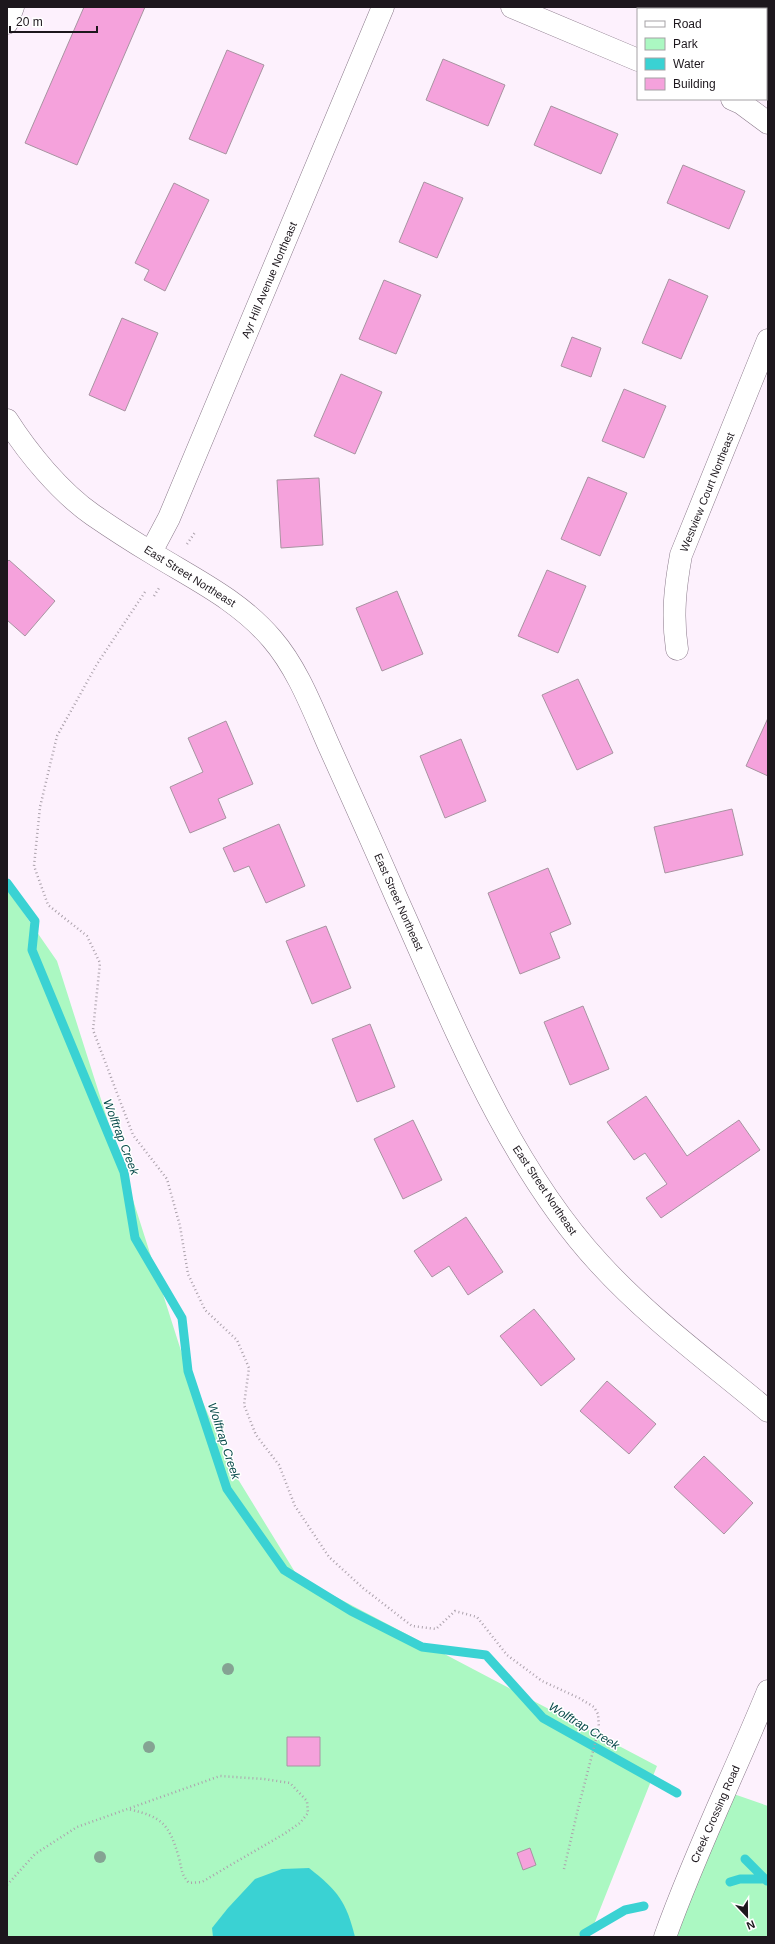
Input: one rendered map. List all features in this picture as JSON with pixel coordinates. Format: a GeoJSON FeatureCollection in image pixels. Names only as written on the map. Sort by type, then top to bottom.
{"type":"FeatureCollection","features":[{"type":"Feature","properties":{"kind":"street"},"geometry":{"type":"LineString","coordinates":[[7,23],[13,7]]}},
{"type":"Feature","properties":{"kind":"street","name":"Ayr Hill Avenue Northeast"},"geometry":{"type":"LineString","coordinates":[[151,552],[170,518],[383,7]]}},
{"type":"Feature","properties":{"kind":"street"},"geometry":{"type":"LineString","coordinates":[[512,7],[637,60]]}},
{"type":"Feature","properties":{"kind":"street"},"geometry":{"type":"LineString","coordinates":[[734,100],[741,103],[768,124]]}},
{"type":"Feature","properties":{"kind":"street","name":"Westview Court Northeast"},"geometry":{"type":"LineString","coordinates":[[677,649],[674,630],[674,590],[681,555],[768,340]]}},
{"type":"Feature","properties":{"kind":"street","name":"East Street Northeast"},"geometry":{"type":"LineString","coordinates":[[7,420],[14,431],[61,487],[90,513],[226,597],[242,609],[272,639],[288,661],[315,714],[449,1016],[503,1126],[524,1162],[567,1226],[599,1264],[649,1314],[768,1411]]}},
{"type":"Feature","properties":{"kind":"street","name":"Creek Crossing Road"},"geometry":{"type":"LineString","coordinates":[[665,1937],[699,1848],[768,1692]]}},
{"type":"Feature","properties":{"kind":"path"},"geometry":{"type":"LineString","coordinates":[[146,592],[97,664],[57,736],[40,808],[34,866],[48,905],[87,936],[100,963],[94,1030],[133,1135],[167,1179],[180,1226],[188,1274],[205,1310],[237,1340],[249,1368],[244,1405],[256,1435],[279,1465],[295,1506],[329,1558],[363,1588],[412,1626],[436,1629],[455,1611],[477,1616],[507,1655],[542,1681],[579,1698],[594,1707],[599,1719],[599,1728],[564,1869]]}},
{"type":"Feature","properties":{"kind":"path"},"geometry":{"type":"LineString","coordinates":[[7,1885],[35,1854],[77,1828],[128,1809],[220,1776],[264,1779],[290,1783],[307,1801],[308,1813],[295,1827],[241,1860],[202,1882],[189,1883],[182,1874],[173,1841],[165,1824],[150,1814],[128,1809]]}},
{"type":"Feature","properties":{"kind":"green space"},"geometry":{"type":"Polygon","coordinates":[[[7,889],[57,961],[183,1357],[233,1471],[298,1577],[657,1766],[589,1937],[7,1937],[7,889]]]}},
{"type":"Feature","properties":{"kind":"green space"},"geometry":{"type":"Polygon","coordinates":[[[725,1791],[768,1806],[768,1937],[666,1937],[725,1791]]]}},
{"type":"Feature","properties":{"kind":"water"},"geometry":{"type":"Polygon","coordinates":[[[309,1868],[327,1883],[340,1898],[348,1914],[355,1937],[213,1937],[212,1928],[255,1879],[282,1869],[309,1868]]]}},
{"type":"Feature","properties":{"kind":"building"},"geometry":{"type":"Polygon","coordinates":[[[84,7],[145,7],[77,165],[25,143],[84,7]]]}},
{"type":"Feature","properties":{"kind":"building"},"geometry":{"type":"Polygon","coordinates":[[[734,7],[768,7],[768,22],[767,8],[734,7]]]}},
{"type":"Feature","properties":{"kind":"building"},"geometry":{"type":"Polygon","coordinates":[[[227,50],[264,65],[226,154],[189,139],[227,50]]]}},
{"type":"Feature","properties":{"kind":"building"},"geometry":{"type":"Polygon","coordinates":[[[443,59],[505,85],[488,126],[426,100],[443,59]]]}},
{"type":"Feature","properties":{"kind":"building"},"geometry":{"type":"Polygon","coordinates":[[[551,106],[618,134],[601,174],[534,145],[551,106]]]}},
{"type":"Feature","properties":{"kind":"building"},"geometry":{"type":"Polygon","coordinates":[[[683,165],[745,191],[729,229],[667,203],[683,165]]]}},
{"type":"Feature","properties":{"kind":"building"},"geometry":{"type":"Polygon","coordinates":[[[424,182],[463,198],[437,258],[399,242],[424,182]]]}},
{"type":"Feature","properties":{"kind":"building"},"geometry":{"type":"Polygon","coordinates":[[[174,183],[209,200],[165,291],[144,280],[149,270],[135,263],[174,183]]]}},
{"type":"Feature","properties":{"kind":"building"},"geometry":{"type":"Polygon","coordinates":[[[669,279],[708,296],[681,359],[642,343],[669,279]]]}},
{"type":"Feature","properties":{"kind":"building"},"geometry":{"type":"Polygon","coordinates":[[[384,280],[421,295],[396,354],[359,339],[384,280]]]}},
{"type":"Feature","properties":{"kind":"building"},"geometry":{"type":"Polygon","coordinates":[[[122,318],[158,333],[125,411],[89,395],[122,318]]]}},
{"type":"Feature","properties":{"kind":"building"},"geometry":{"type":"Polygon","coordinates":[[[572,337],[601,348],[591,377],[561,366],[572,337]]]}},
{"type":"Feature","properties":{"kind":"building"},"geometry":{"type":"Polygon","coordinates":[[[341,374],[382,392],[355,454],[314,436],[341,374]]]}},
{"type":"Feature","properties":{"kind":"building"},"geometry":{"type":"Polygon","coordinates":[[[624,389],[666,406],[644,458],[602,441],[624,389]]]}},
{"type":"Feature","properties":{"kind":"building"},"geometry":{"type":"Polygon","coordinates":[[[588,477],[627,493],[600,556],[561,539],[588,477]]]}},
{"type":"Feature","properties":{"kind":"building"},"geometry":{"type":"Polygon","coordinates":[[[319,478],[323,545],[281,548],[277,480],[319,478]]]}},
{"type":"Feature","properties":{"kind":"building"},"geometry":{"type":"Polygon","coordinates":[[[9,560],[55,601],[25,636],[7,620],[7,562],[9,560]]]}},
{"type":"Feature","properties":{"kind":"building"},"geometry":{"type":"Polygon","coordinates":[[[547,570],[586,586],[558,653],[518,636],[547,570]]]}},
{"type":"Feature","properties":{"kind":"building"},"geometry":{"type":"Polygon","coordinates":[[[397,591],[423,654],[382,671],[356,608],[397,591]]]}},
{"type":"Feature","properties":{"kind":"building"},"geometry":{"type":"Polygon","coordinates":[[[578,679],[613,753],[577,770],[542,695],[578,679]]]}},
{"type":"Feature","properties":{"kind":"building"},"geometry":{"type":"Polygon","coordinates":[[[768,718],[768,776],[746,766],[768,718]]]}},
{"type":"Feature","properties":{"kind":"building"},"geometry":{"type":"Polygon","coordinates":[[[226,721],[253,784],[218,799],[226,818],[190,833],[170,787],[203,772],[188,738],[226,721]]]}},
{"type":"Feature","properties":{"kind":"building"},"geometry":{"type":"Polygon","coordinates":[[[461,739],[486,801],[445,818],[420,756],[461,739]]]}},
{"type":"Feature","properties":{"kind":"building"},"geometry":{"type":"Polygon","coordinates":[[[732,809],[743,855],[665,873],[654,827],[732,809]]]}},
{"type":"Feature","properties":{"kind":"building"},"geometry":{"type":"Polygon","coordinates":[[[279,824],[305,886],[266,903],[249,866],[234,872],[223,848],[279,824]]]}},
{"type":"Feature","properties":{"kind":"building"},"geometry":{"type":"Polygon","coordinates":[[[548,868],[571,924],[550,933],[560,958],[520,974],[488,893],[548,868]]]}},
{"type":"Feature","properties":{"kind":"building"},"geometry":{"type":"Polygon","coordinates":[[[326,926],[351,988],[312,1004],[286,941],[326,926]]]}},
{"type":"Feature","properties":{"kind":"building"},"geometry":{"type":"Polygon","coordinates":[[[583,1006],[609,1069],[570,1085],[544,1022],[583,1006]]]}},
{"type":"Feature","properties":{"kind":"building"},"geometry":{"type":"Polygon","coordinates":[[[370,1024],[395,1087],[357,1102],[332,1039],[370,1024]]]}},
{"type":"Feature","properties":{"kind":"building"},"geometry":{"type":"Polygon","coordinates":[[[646,1096],[687,1156],[739,1120],[760,1150],[661,1218],[646,1198],[667,1184],[645,1153],[634,1160],[607,1122],[646,1096]]]}},
{"type":"Feature","properties":{"kind":"building"},"geometry":{"type":"Polygon","coordinates":[[[413,1120],[442,1180],[403,1199],[374,1139],[413,1120]]]}},
{"type":"Feature","properties":{"kind":"building"},"geometry":{"type":"Polygon","coordinates":[[[466,1217],[503,1272],[468,1295],[449,1266],[432,1277],[414,1251],[466,1217]]]}},
{"type":"Feature","properties":{"kind":"building"},"geometry":{"type":"Polygon","coordinates":[[[534,1309],[575,1359],[541,1386],[500,1336],[534,1309]]]}},
{"type":"Feature","properties":{"kind":"building"},"geometry":{"type":"Polygon","coordinates":[[[607,1381],[656,1424],[629,1454],[580,1411],[607,1381]]]}},
{"type":"Feature","properties":{"kind":"building"},"geometry":{"type":"Polygon","coordinates":[[[704,1456],[753,1503],[724,1534],[674,1487],[704,1456]]]}},
{"type":"Feature","properties":{"kind":"building"},"geometry":{"type":"Polygon","coordinates":[[[287,1737],[320,1737],[320,1766],[287,1766],[287,1737]]]}},
{"type":"Feature","properties":{"kind":"building"},"geometry":{"type":"Polygon","coordinates":[[[530,1848],[536,1865],[523,1870],[517,1853],[530,1848]]]}},
{"type":"Feature","properties":{"kind":"waterway","name":"Wolftrap Creek"},"geometry":{"type":"LineString","coordinates":[[7,883],[35,921],[32,950],[124,1172],[135,1238],[182,1318],[188,1371],[227,1489],[284,1570],[351,1611],[422,1647],[486,1655],[543,1718],[677,1793]]}},
{"type":"Feature","properties":{"kind":"waterway","name":"Wolftrap Creek"},"geometry":{"type":"LineString","coordinates":[[745,1859],[767,1881]]}},
{"type":"Feature","properties":{"kind":"waterway"},"geometry":{"type":"LineString","coordinates":[[730,1882],[740,1879],[765,1879]]}},
{"type":"Feature","properties":{"kind":"waterway"},"geometry":{"type":"LineString","coordinates":[[584,1934],[625,1910],[644,1906]]}}]}
